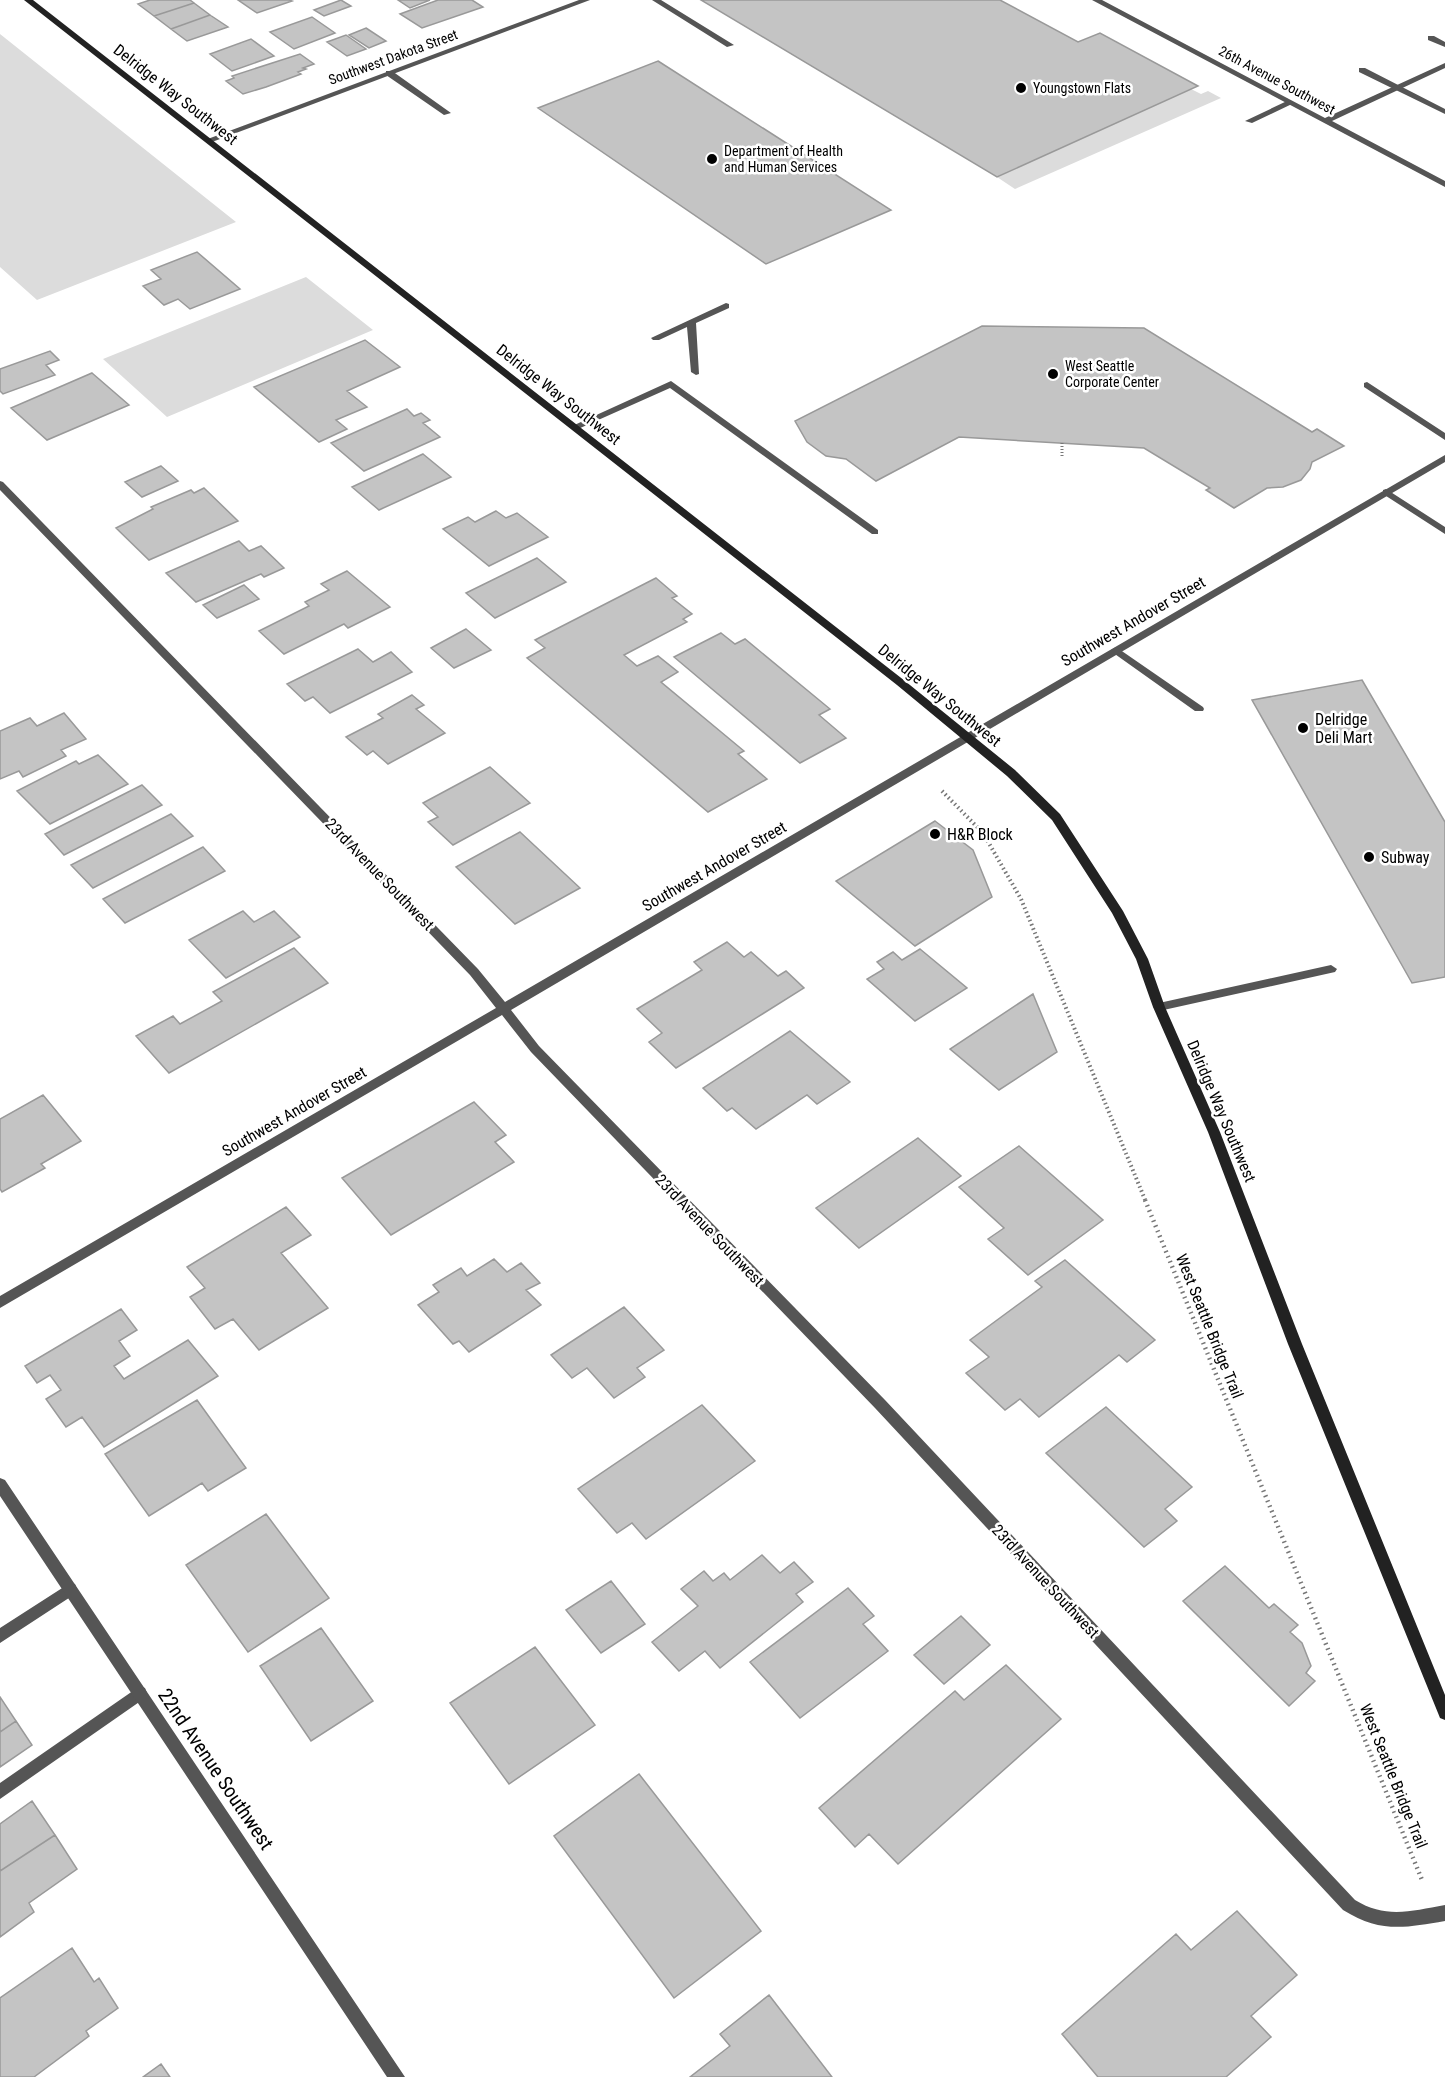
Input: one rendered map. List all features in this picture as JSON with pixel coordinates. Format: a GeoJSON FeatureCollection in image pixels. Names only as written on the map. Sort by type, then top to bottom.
{"type":"FeatureCollection","features":[{"type":"Feature","properties":{"kind":"main road","name":"Delridge Way Southwest"},"geometry":{"type":"LineString","coordinates":[[28,0],[968,737],[1011,773],[1056,818],[1122,921],[1142,959],[1159,1007],[1214,1132],[1295,1344],[1445,1713]]}},
{"type":"Feature","properties":{"kind":"street"},"geometry":{"type":"LineString","coordinates":[[565,0],[573,5]]}},
{"type":"Feature","properties":{"kind":"street","name":"Southwest Dakota Street"},"geometry":{"type":"LineString","coordinates":[[209,140],[586,0]]}},
{"type":"Feature","properties":{"kind":"street"},"geometry":{"type":"LineString","coordinates":[[656,0],[729,45]]}},
{"type":"Feature","properties":{"kind":"street","name":"26th Avenue Southwest"},"geometry":{"type":"LineString","coordinates":[[1096,0],[1445,184]]}},
{"type":"Feature","properties":{"kind":"street"},"geometry":{"type":"LineString","coordinates":[[1431,38],[1445,45]]}},
{"type":"Feature","properties":{"kind":"street"},"geometry":{"type":"LineString","coordinates":[[1325,121],[1445,65]]}},
{"type":"Feature","properties":{"kind":"street"},"geometry":{"type":"LineString","coordinates":[[1362,70],[1445,112]]}},
{"type":"Feature","properties":{"kind":"street"},"geometry":{"type":"LineString","coordinates":[[389,73],[447,113]]}},
{"type":"Feature","properties":{"kind":"street"},"geometry":{"type":"LineString","coordinates":[[1249,121],[1290,103]]}},
{"type":"Feature","properties":{"kind":"street"},"geometry":{"type":"LineString","coordinates":[[656,338],[726,306]]}},
{"type":"Feature","properties":{"kind":"street"},"geometry":{"type":"LineString","coordinates":[[691,322],[696,372]]}},
{"type":"Feature","properties":{"kind":"street"},"geometry":{"type":"LineString","coordinates":[[575,427],[670,384],[875,532]]}},
{"type":"Feature","properties":{"kind":"street"},"geometry":{"type":"LineString","coordinates":[[1367,385],[1445,437]]}},
{"type":"Feature","properties":{"kind":"street","name":"Southwest Andover Street"},"geometry":{"type":"LineString","coordinates":[[0,1303],[1445,458]]}},
{"type":"Feature","properties":{"kind":"street","name":"23rd Avenue Southwest"},"geometry":{"type":"LineString","coordinates":[[0,484],[474,972],[547,1062],[879,1404],[1329,1884],[1365,1916],[1381,1921],[1397,1922],[1445,1913]]}},
{"type":"Feature","properties":{"kind":"street"},"geometry":{"type":"LineString","coordinates":[[1386,492],[1445,531]]}},
{"type":"Feature","properties":{"kind":"street"},"geometry":{"type":"LineString","coordinates":[[1116,650],[1199,709]]}},
{"type":"Feature","properties":{"kind":"street"},"geometry":{"type":"LineString","coordinates":[[1159,1007],[1331,969]]}},
{"type":"Feature","properties":{"kind":"street","name":"22nd Avenue Southwest"},"geometry":{"type":"LineString","coordinates":[[0,1485],[397,2077]]}},
{"type":"Feature","properties":{"kind":"street"},"geometry":{"type":"LineString","coordinates":[[0,1636],[70,1589]]}},
{"type":"Feature","properties":{"kind":"street"},"geometry":{"type":"LineString","coordinates":[[0,1792],[140,1693]]}},
{"type":"Feature","properties":{"kind":"path"},"geometry":{"type":"LineString","coordinates":[[1062,443],[1062,456]]}},
{"type":"Feature","properties":{"kind":"path","name":"West Seattle Bridge Trail"},"geometry":{"type":"LineString","coordinates":[[939,789],[963,808],[993,845],[1030,917],[1423,1881]]}},
{"type":"Feature","properties":{"kind":"shaded area"},"geometry":{"type":"Polygon","coordinates":[[[0,34],[236,222],[37,300],[0,267],[0,34]]]}},
{"type":"Feature","properties":{"kind":"shaded area"},"geometry":{"type":"Polygon","coordinates":[[[1191,89],[1201,94],[1208,91],[1221,98],[1015,189],[997,177],[1191,89]]]}},
{"type":"Feature","properties":{"kind":"shaded area"},"geometry":{"type":"Polygon","coordinates":[[[306,277],[373,330],[167,417],[103,359],[306,277]]]}},
{"type":"Feature","properties":{"kind":"building"},"geometry":{"type":"Polygon","coordinates":[[[150,0],[190,0],[194,3],[154,16],[138,4],[150,0]]]}},
{"type":"Feature","properties":{"kind":"building"},"geometry":{"type":"Polygon","coordinates":[[[238,0],[289,0],[292,1],[257,13],[238,0]]]}},
{"type":"Feature","properties":{"kind":"building"},"geometry":{"type":"Polygon","coordinates":[[[341,0],[351,6],[324,16],[314,10],[341,0]]]}},
{"type":"Feature","properties":{"kind":"building"},"geometry":{"type":"Polygon","coordinates":[[[398,0],[430,0],[410,8],[398,0]]]}},
{"type":"Feature","properties":{"kind":"building"},"geometry":{"type":"Polygon","coordinates":[[[438,0],[472,0],[483,7],[422,28],[400,14],[438,0]]]}},
{"type":"Feature","properties":{"kind":"building","name":"Youngstown Flats"},"geometry":{"type":"Polygon","coordinates":[[[701,0],[1000,0],[1078,42],[1100,33],[1198,86],[997,177],[701,0]]]}},
{"type":"Feature","properties":{"kind":"building"},"geometry":{"type":"Polygon","coordinates":[[[194,3],[210,15],[171,29],[154,16],[194,3]]]}},
{"type":"Feature","properties":{"kind":"building"},"geometry":{"type":"Polygon","coordinates":[[[210,15],[228,27],[187,41],[171,29],[210,15]]]}},
{"type":"Feature","properties":{"kind":"building"},"geometry":{"type":"Polygon","coordinates":[[[312,17],[335,33],[294,49],[270,32],[312,17]]]}},
{"type":"Feature","properties":{"kind":"building"},"geometry":{"type":"Polygon","coordinates":[[[366,28],[386,41],[369,48],[349,35],[366,28]]]}},
{"type":"Feature","properties":{"kind":"building"},"geometry":{"type":"Polygon","coordinates":[[[346,35],[366,49],[347,56],[327,42],[346,35]]]}},
{"type":"Feature","properties":{"kind":"building"},"geometry":{"type":"Polygon","coordinates":[[[251,39],[274,56],[232,71],[210,54],[251,39]]]}},
{"type":"Feature","properties":{"kind":"building"},"geometry":{"type":"Polygon","coordinates":[[[300,54],[314,64],[298,72],[301,74],[266,87],[243,94],[226,81],[234,78],[232,76],[300,54]]]}},
{"type":"Feature","properties":{"kind":"building","name":"Department of Health and Human Services"},"geometry":{"type":"Polygon","coordinates":[[[658,61],[891,210],[766,264],[538,108],[658,61]]]}},
{"type":"Feature","properties":{"kind":"building"},"geometry":{"type":"Polygon","coordinates":[[[197,252],[240,289],[190,309],[178,299],[164,305],[143,286],[161,279],[151,270],[197,252]]]}},
{"type":"Feature","properties":{"kind":"building","name":"West Seattle Corporate Center"},"geometry":{"type":"Polygon","coordinates":[[[982,326],[1144,328],[1312,432],[1317,429],[1344,446],[1312,462],[1310,469],[1301,480],[1283,487],[1267,488],[1234,508],[1206,490],[1210,488],[1144,448],[959,437],[876,481],[846,459],[826,456],[807,442],[795,421],[982,326]]]}},
{"type":"Feature","properties":{"kind":"building"},"geometry":{"type":"Polygon","coordinates":[[[365,340],[400,367],[347,391],[367,407],[336,420],[347,429],[319,442],[254,387],[365,340]]]}},
{"type":"Feature","properties":{"kind":"building"},"geometry":{"type":"Polygon","coordinates":[[[50,351],[59,360],[46,365],[55,375],[3,394],[0,391],[0,369],[50,351]]]}},
{"type":"Feature","properties":{"kind":"building"},"geometry":{"type":"Polygon","coordinates":[[[92,373],[129,405],[47,440],[11,408],[92,373]]]}},
{"type":"Feature","properties":{"kind":"building"},"geometry":{"type":"Polygon","coordinates":[[[407,409],[414,416],[421,413],[430,420],[423,423],[440,437],[364,471],[331,443],[407,409]]]}},
{"type":"Feature","properties":{"kind":"building"},"geometry":{"type":"Polygon","coordinates":[[[423,454],[451,477],[379,510],[352,487],[423,454]]]}},
{"type":"Feature","properties":{"kind":"building"},"geometry":{"type":"Polygon","coordinates":[[[161,466],[178,481],[142,497],[125,482],[161,466]]]}},
{"type":"Feature","properties":{"kind":"building"},"geometry":{"type":"Polygon","coordinates":[[[204,488],[238,521],[149,560],[116,528],[153,509],[151,507],[191,490],[194,493],[204,488]]]}},
{"type":"Feature","properties":{"kind":"building"},"geometry":{"type":"Polygon","coordinates":[[[496,511],[506,518],[517,513],[548,537],[489,566],[443,529],[468,517],[475,522],[496,511]]]}},
{"type":"Feature","properties":{"kind":"building"},"geometry":{"type":"Polygon","coordinates":[[[239,541],[249,551],[261,546],[284,568],[264,577],[261,574],[196,602],[166,573],[239,541]]]}},
{"type":"Feature","properties":{"kind":"building"},"geometry":{"type":"Polygon","coordinates":[[[537,558],[566,582],[495,618],[466,593],[537,558]]]}},
{"type":"Feature","properties":{"kind":"building"},"geometry":{"type":"Polygon","coordinates":[[[347,571],[390,607],[348,628],[344,624],[284,654],[259,631],[309,606],[305,602],[329,590],[321,584],[347,571]]]}},
{"type":"Feature","properties":{"kind":"building"},"geometry":{"type":"Polygon","coordinates":[[[656,578],[677,596],[672,598],[692,614],[683,619],[687,622],[624,655],[637,666],[658,656],[678,672],[661,682],[744,751],[738,754],[767,779],[708,812],[527,658],[545,648],[535,640],[656,578]]]}},
{"type":"Feature","properties":{"kind":"building"},"geometry":{"type":"Polygon","coordinates":[[[244,585],[259,599],[217,618],[203,605],[244,585]]]}},
{"type":"Feature","properties":{"kind":"building"},"geometry":{"type":"Polygon","coordinates":[[[466,629],[491,650],[454,668],[431,648],[466,629]]]}},
{"type":"Feature","properties":{"kind":"building"},"geometry":{"type":"Polygon","coordinates":[[[721,633],[735,644],[745,639],[830,709],[819,715],[846,738],[800,763],[674,657],[721,633]]]}},
{"type":"Feature","properties":{"kind":"building"},"geometry":{"type":"Polygon","coordinates":[[[358,649],[373,662],[391,652],[412,672],[330,713],[313,697],[305,701],[287,684],[358,649]]]}},
{"type":"Feature","properties":{"kind":"building"},"geometry":{"type":"Polygon","coordinates":[[[1362,680],[1445,822],[1445,977],[1412,983],[1252,700],[1362,680]]]}},
{"type":"Feature","properties":{"kind":"building"},"geometry":{"type":"Polygon","coordinates":[[[412,695],[424,705],[416,709],[445,733],[388,764],[373,751],[367,755],[346,737],[383,718],[378,714],[412,695]]]}},
{"type":"Feature","properties":{"kind":"building"},"geometry":{"type":"Polygon","coordinates":[[[64,713],[86,739],[61,750],[66,756],[23,777],[19,771],[0,779],[0,731],[30,718],[37,726],[64,713]]]}},
{"type":"Feature","properties":{"kind":"building"},"geometry":{"type":"Polygon","coordinates":[[[98,755],[128,784],[50,824],[17,791],[76,761],[79,764],[98,755]]]}},
{"type":"Feature","properties":{"kind":"building"},"geometry":{"type":"Polygon","coordinates":[[[490,767],[530,803],[453,845],[428,822],[438,817],[423,803],[490,767]]]}},
{"type":"Feature","properties":{"kind":"building"},"geometry":{"type":"Polygon","coordinates":[[[142,785],[162,805],[64,855],[45,834],[142,785]]]}},
{"type":"Feature","properties":{"kind":"building"},"geometry":{"type":"Polygon","coordinates":[[[171,814],[193,836],[93,888],[71,865],[171,814]]]}},
{"type":"Feature","properties":{"kind":"building"},"geometry":{"type":"Polygon","coordinates":[[[935,821],[973,850],[992,897],[915,946],[836,881],[935,821]]]}},
{"type":"Feature","properties":{"kind":"building"},"geometry":{"type":"Polygon","coordinates":[[[520,832],[580,888],[515,924],[456,867],[520,832]]]}},
{"type":"Feature","properties":{"kind":"building"},"geometry":{"type":"Polygon","coordinates":[[[203,847],[225,871],[125,923],[103,899],[203,847]]]}},
{"type":"Feature","properties":{"kind":"building"},"geometry":{"type":"Polygon","coordinates":[[[243,911],[254,922],[274,911],[300,937],[226,978],[189,940],[243,911]]]}},
{"type":"Feature","properties":{"kind":"building"},"geometry":{"type":"Polygon","coordinates":[[[727,942],[744,957],[751,952],[778,976],[786,971],[804,988],[676,1068],[649,1042],[662,1033],[637,1009],[702,970],[694,962],[727,942]]]}},
{"type":"Feature","properties":{"kind":"building"},"geometry":{"type":"Polygon","coordinates":[[[294,948],[328,983],[169,1073],[136,1036],[173,1016],[180,1024],[222,1001],[213,992],[294,948]]]}},
{"type":"Feature","properties":{"kind":"building"},"geometry":{"type":"Polygon","coordinates":[[[920,949],[967,988],[915,1021],[867,979],[884,969],[877,962],[893,952],[902,960],[920,949]]]}},
{"type":"Feature","properties":{"kind":"building"},"geometry":{"type":"Polygon","coordinates":[[[1033,994],[1057,1052],[999,1090],[950,1049],[1033,994]]]}},
{"type":"Feature","properties":{"kind":"building"},"geometry":{"type":"Polygon","coordinates":[[[790,1031],[850,1082],[817,1104],[807,1095],[756,1129],[732,1108],[727,1111],[703,1088],[790,1031]]]}},
{"type":"Feature","properties":{"kind":"building"},"geometry":{"type":"Polygon","coordinates":[[[43,1095],[81,1141],[41,1164],[45,1168],[2,1192],[0,1189],[0,1119],[43,1095]]]}},
{"type":"Feature","properties":{"kind":"building"},"geometry":{"type":"Polygon","coordinates":[[[474,1102],[506,1135],[495,1142],[514,1162],[391,1235],[342,1178],[474,1102]]]}},
{"type":"Feature","properties":{"kind":"building"},"geometry":{"type":"Polygon","coordinates":[[[918,1138],[961,1176],[859,1248],[816,1208],[918,1138]]]}},
{"type":"Feature","properties":{"kind":"building"},"geometry":{"type":"Polygon","coordinates":[[[1019,1146],[1103,1220],[1028,1275],[988,1239],[1004,1228],[959,1187],[1019,1146]]]}},
{"type":"Feature","properties":{"kind":"building"},"geometry":{"type":"Polygon","coordinates":[[[286,1207],[311,1235],[281,1253],[328,1308],[259,1350],[233,1319],[215,1329],[190,1297],[205,1288],[187,1267],[286,1207]]]}},
{"type":"Feature","properties":{"kind":"building"},"geometry":{"type":"Polygon","coordinates":[[[494,1259],[507,1272],[521,1263],[540,1283],[526,1290],[541,1305],[469,1352],[459,1341],[453,1344],[418,1305],[439,1292],[433,1285],[461,1268],[467,1276],[494,1259]]]}},
{"type":"Feature","properties":{"kind":"building"},"geometry":{"type":"Polygon","coordinates":[[[1065,1260],[1155,1340],[1127,1362],[1119,1355],[1039,1417],[1020,1399],[1005,1410],[966,1373],[989,1357],[970,1340],[1042,1287],[1035,1281],[1065,1260]]]}},
{"type":"Feature","properties":{"kind":"building"},"geometry":{"type":"Polygon","coordinates":[[[624,1307],[664,1350],[637,1368],[645,1377],[614,1398],[587,1368],[572,1378],[551,1355],[624,1307]]]}},
{"type":"Feature","properties":{"kind":"building"},"geometry":{"type":"Polygon","coordinates":[[[121,1309],[137,1330],[119,1341],[130,1356],[114,1366],[124,1379],[188,1340],[218,1376],[104,1447],[82,1417],[66,1427],[46,1399],[61,1390],[50,1375],[37,1383],[25,1366],[121,1309]]]}},
{"type":"Feature","properties":{"kind":"building"},"geometry":{"type":"Polygon","coordinates":[[[197,1400],[246,1468],[208,1491],[202,1483],[149,1516],[105,1454],[197,1400]]]}},
{"type":"Feature","properties":{"kind":"building"},"geometry":{"type":"Polygon","coordinates":[[[702,1405],[755,1461],[646,1539],[632,1523],[617,1533],[578,1489],[702,1405]]]}},
{"type":"Feature","properties":{"kind":"building"},"geometry":{"type":"Polygon","coordinates":[[[1106,1407],[1192,1487],[1165,1509],[1177,1521],[1144,1547],[1046,1453],[1106,1407]]]}},
{"type":"Feature","properties":{"kind":"building"},"geometry":{"type":"Polygon","coordinates":[[[266,1514],[329,1598],[248,1652],[186,1565],[266,1514]]]}},
{"type":"Feature","properties":{"kind":"building"},"geometry":{"type":"Polygon","coordinates":[[[762,1555],[780,1573],[794,1562],[813,1582],[796,1594],[803,1602],[720,1668],[705,1651],[679,1671],[652,1642],[698,1606],[681,1589],[704,1571],[713,1581],[724,1573],[730,1580],[762,1555]]]}},
{"type":"Feature","properties":{"kind":"building"},"geometry":{"type":"Polygon","coordinates":[[[1225,1566],[1269,1608],[1274,1604],[1298,1625],[1290,1632],[1302,1643],[1311,1666],[1306,1673],[1315,1681],[1289,1706],[1183,1601],[1225,1566]]]}},
{"type":"Feature","properties":{"kind":"building"},"geometry":{"type":"Polygon","coordinates":[[[611,1581],[645,1624],[601,1653],[566,1610],[611,1581]]]}},
{"type":"Feature","properties":{"kind":"building"},"geometry":{"type":"Polygon","coordinates":[[[848,1588],[874,1616],[863,1624],[888,1651],[800,1718],[750,1662],[848,1588]]]}},
{"type":"Feature","properties":{"kind":"building"},"geometry":{"type":"Polygon","coordinates":[[[961,1616],[990,1645],[944,1684],[914,1655],[961,1616]]]}},
{"type":"Feature","properties":{"kind":"building"},"geometry":{"type":"Polygon","coordinates":[[[321,1628],[373,1701],[311,1741],[260,1666],[321,1628]]]}},
{"type":"Feature","properties":{"kind":"building"},"geometry":{"type":"Polygon","coordinates":[[[535,1647],[595,1725],[509,1784],[450,1703],[535,1647]]]}},
{"type":"Feature","properties":{"kind":"building"},"geometry":{"type":"Polygon","coordinates":[[[1006,1665],[1061,1719],[898,1864],[869,1834],[855,1847],[819,1808],[955,1691],[964,1700],[1006,1665]]]}},
{"type":"Feature","properties":{"kind":"building"},"geometry":{"type":"Polygon","coordinates":[[[0,1697],[16,1721],[0,1732],[0,1697]]]}},
{"type":"Feature","properties":{"kind":"building"},"geometry":{"type":"Polygon","coordinates":[[[16,1721],[32,1745],[0,1767],[0,1732],[16,1721]]]}},
{"type":"Feature","properties":{"kind":"building"},"geometry":{"type":"Polygon","coordinates":[[[639,1774],[761,1931],[674,1998],[554,1836],[639,1774]]]}},
{"type":"Feature","properties":{"kind":"building"},"geometry":{"type":"Polygon","coordinates":[[[32,1801],[55,1835],[0,1871],[0,1824],[32,1801]]]}},
{"type":"Feature","properties":{"kind":"building"},"geometry":{"type":"Polygon","coordinates":[[[55,1835],[77,1869],[29,1903],[34,1912],[0,1937],[0,1871],[55,1835]]]}},
{"type":"Feature","properties":{"kind":"building"},"geometry":{"type":"Polygon","coordinates":[[[1237,1911],[1297,1975],[1251,2016],[1271,2037],[1226,2077],[1098,2077],[1062,2034],[1176,1934],[1191,1950],[1237,1911]]]}},
{"type":"Feature","properties":{"kind":"building"},"geometry":{"type":"Polygon","coordinates":[[[72,1948],[94,1982],[99,1978],[118,2008],[86,2031],[89,2036],[34,2077],[0,2077],[0,1998],[72,1948]]]}},
{"type":"Feature","properties":{"kind":"building"},"geometry":{"type":"Polygon","coordinates":[[[769,1995],[832,2077],[690,2077],[730,2046],[720,2034],[769,1995]]]}},
{"type":"Feature","properties":{"kind":"building"},"geometry":{"type":"Polygon","coordinates":[[[161,2064],[170,2077],[143,2077],[161,2064]]]}},
{"type":"Feature","properties":{"kind":"place","name":"Youngstown Flats"},"geometry":{"type":"Point","coordinates":[1021,88]}},
{"type":"Feature","properties":{"kind":"place","name":"Department of Health and Human Services"},"geometry":{"type":"Point","coordinates":[712,159]}},
{"type":"Feature","properties":{"kind":"place","name":"West Seattle Corporate Center"},"geometry":{"type":"Point","coordinates":[1053,374]}},
{"type":"Feature","properties":{"kind":"place","name":"Delridge Deli Mart"},"geometry":{"type":"Point","coordinates":[1303,728]}},
{"type":"Feature","properties":{"kind":"place","name":"H&R Block"},"geometry":{"type":"Point","coordinates":[935,834]}},
{"type":"Feature","properties":{"kind":"place","name":"Subway"},"geometry":{"type":"Point","coordinates":[1369,857]}}]}
